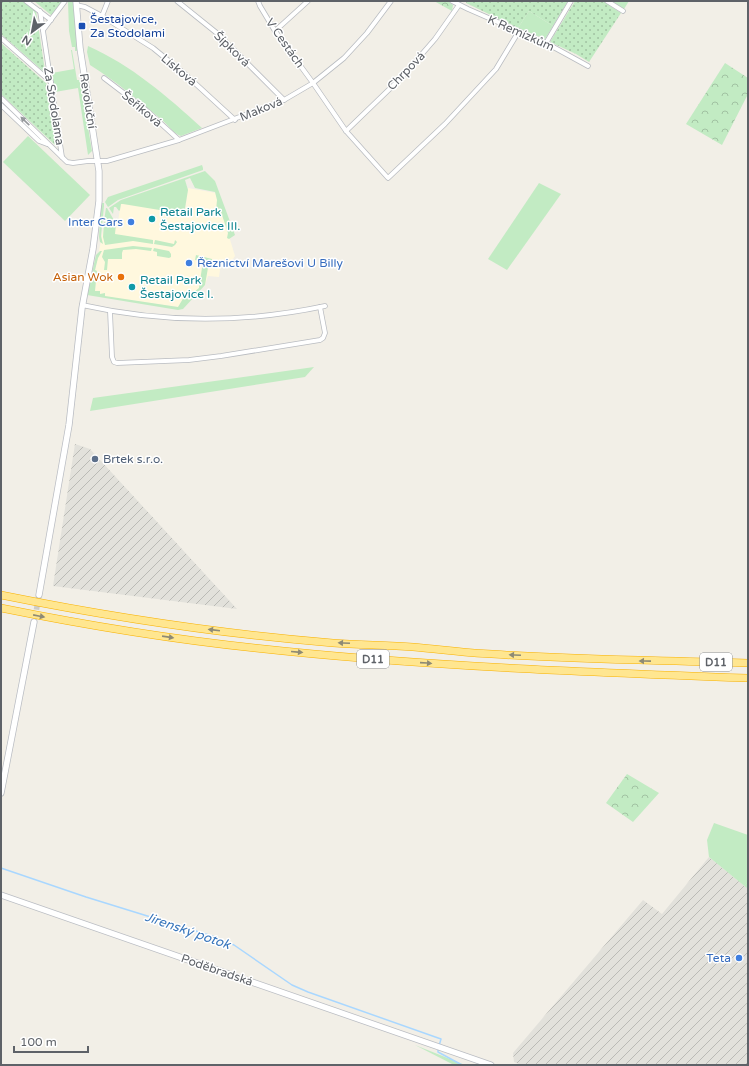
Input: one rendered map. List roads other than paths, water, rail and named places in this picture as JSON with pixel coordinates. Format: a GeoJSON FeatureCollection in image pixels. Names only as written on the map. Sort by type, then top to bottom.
{"type":"FeatureCollection","features":[{"type":"Feature","properties":{"kind":"highway","name":"D11"},"geometry":{"type":"LineString","coordinates":[[1,595],[147,621],[333,643],[412,647],[491,654],[624,660],[748,663]]}},
{"type":"Feature","properties":{"kind":"highway","name":"D11"},"geometry":{"type":"LineString","coordinates":[[1,608],[144,633],[255,648],[316,654],[490,667],[748,678]]}},
{"type":"Feature","properties":{"kind":"street"},"geometry":{"type":"LineString","coordinates":[[26,1],[51,20]]}},
{"type":"Feature","properties":{"kind":"street"},"geometry":{"type":"LineString","coordinates":[[43,30],[65,1]]}},
{"type":"Feature","properties":{"kind":"street"},"geometry":{"type":"LineString","coordinates":[[102,16],[108,1]]}},
{"type":"Feature","properties":{"kind":"street","name":"Šípková"},"geometry":{"type":"LineString","coordinates":[[177,1],[218,34],[284,100]]}},
{"type":"Feature","properties":{"kind":"street","name":"V Cestách"},"geometry":{"type":"LineString","coordinates":[[258,1],[275,31],[346,130],[388,178],[446,124],[491,74],[504,58],[519,31]]}},
{"type":"Feature","properties":{"kind":"street"},"geometry":{"type":"LineString","coordinates":[[275,31],[308,1]]}},
{"type":"Feature","properties":{"kind":"street","name":"Maková"},"geometry":{"type":"LineString","coordinates":[[62,158],[70,163],[88,161],[107,162],[179,140],[235,120],[284,100],[313,83],[344,58],[367,33],[391,1]]}},
{"type":"Feature","properties":{"kind":"street","name":"K Remízkům"},"geometry":{"type":"LineString","coordinates":[[452,1],[546,43],[588,66]]}},
{"type":"Feature","properties":{"kind":"street"},"geometry":{"type":"LineString","coordinates":[[546,43],[571,1]]}},
{"type":"Feature","properties":{"kind":"street"},"geometry":{"type":"LineString","coordinates":[[607,1],[623,11]]}},
{"type":"Feature","properties":{"kind":"street","name":"Lísková"},"geometry":{"type":"LineString","coordinates":[[76,3],[102,16],[153,48],[186,75],[235,120]]}},
{"type":"Feature","properties":{"kind":"street","name":"Revoluční"},"geometry":{"type":"LineString","coordinates":[[39,595],[70,425],[82,305],[93,250],[100,201],[97,161],[80,48],[76,3]]}},
{"type":"Feature","properties":{"kind":"street","name":"Chrpová"},"geometry":{"type":"LineString","coordinates":[[346,130],[402,76],[435,39],[459,5]]}},
{"type":"Feature","properties":{"kind":"street","name":"Za Stodolama"},"geometry":{"type":"LineString","coordinates":[[40,11],[62,158]]}},
{"type":"Feature","properties":{"kind":"street"},"geometry":{"type":"LineString","coordinates":[[1,38],[51,82]]}},
{"type":"Feature","properties":{"kind":"street","name":"Šeříková"},"geometry":{"type":"LineString","coordinates":[[104,78],[141,106],[179,140]]}},
{"type":"Feature","properties":{"kind":"street"},"geometry":{"type":"LineString","coordinates":[[1,98],[62,158]]}},
{"type":"Feature","properties":{"kind":"street"},"geometry":{"type":"LineString","coordinates":[[1,105],[38,141],[48,144]]}},
{"type":"Feature","properties":{"kind":"street"},"geometry":{"type":"LineString","coordinates":[[82,305],[110,311],[152,316],[189,318],[268,316],[323,306],[325,333],[324,338],[320,340],[221,356],[189,360],[117,364],[114,362],[112,357],[110,311]]}},
{"type":"Feature","properties":{"kind":"street"},"geometry":{"type":"LineString","coordinates":[[1,794],[34,622]]}},
{"type":"Feature","properties":{"kind":"street","name":"Poděbradská"},"geometry":{"type":"LineString","coordinates":[[1,895],[491,1065]]}},
{"type":"Feature","properties":{"kind":"waterway","name":"Jirenský potok"},"geometry":{"type":"LineString","coordinates":[[1,868],[86,897],[212,936],[234,945],[292,985],[441,1039],[439,1046]]}},
{"type":"Feature","properties":{"kind":"waterway","name":"Jirenský potok"},"geometry":{"type":"LineString","coordinates":[[438,1049],[438,1052],[462,1065]]}},
{"type":"Feature","properties":{"kind":"tunnel"},"geometry":{"type":"LineString","coordinates":[[35,618],[39,595]]}},
{"type":"Feature","properties":{"kind":"place","name":"Šestajovice, Za Stodolami"},"geometry":{"type":"Point","coordinates":[82,26]}},
{"type":"Feature","properties":{"kind":"place","name":"Retail Park Šestajovice III."},"geometry":{"type":"Point","coordinates":[152,219]}},
{"type":"Feature","properties":{"kind":"place","name":"Inter Cars"},"geometry":{"type":"Point","coordinates":[131,222]}},
{"type":"Feature","properties":{"kind":"place","name":"Řeznictví Marešovi U Billy"},"geometry":{"type":"Point","coordinates":[189,263]}},
{"type":"Feature","properties":{"kind":"place","name":"Asian Wok"},"geometry":{"type":"Point","coordinates":[121,277]}},
{"type":"Feature","properties":{"kind":"place","name":"Retail Park Šestajovice I."},"geometry":{"type":"Point","coordinates":[132,287]}},
{"type":"Feature","properties":{"kind":"place","name":"Brtek s.r.o."},"geometry":{"type":"Point","coordinates":[95,459]}},
{"type":"Feature","properties":{"kind":"place","name":"Teta"},"geometry":{"type":"Point","coordinates":[739,958]}}]}
